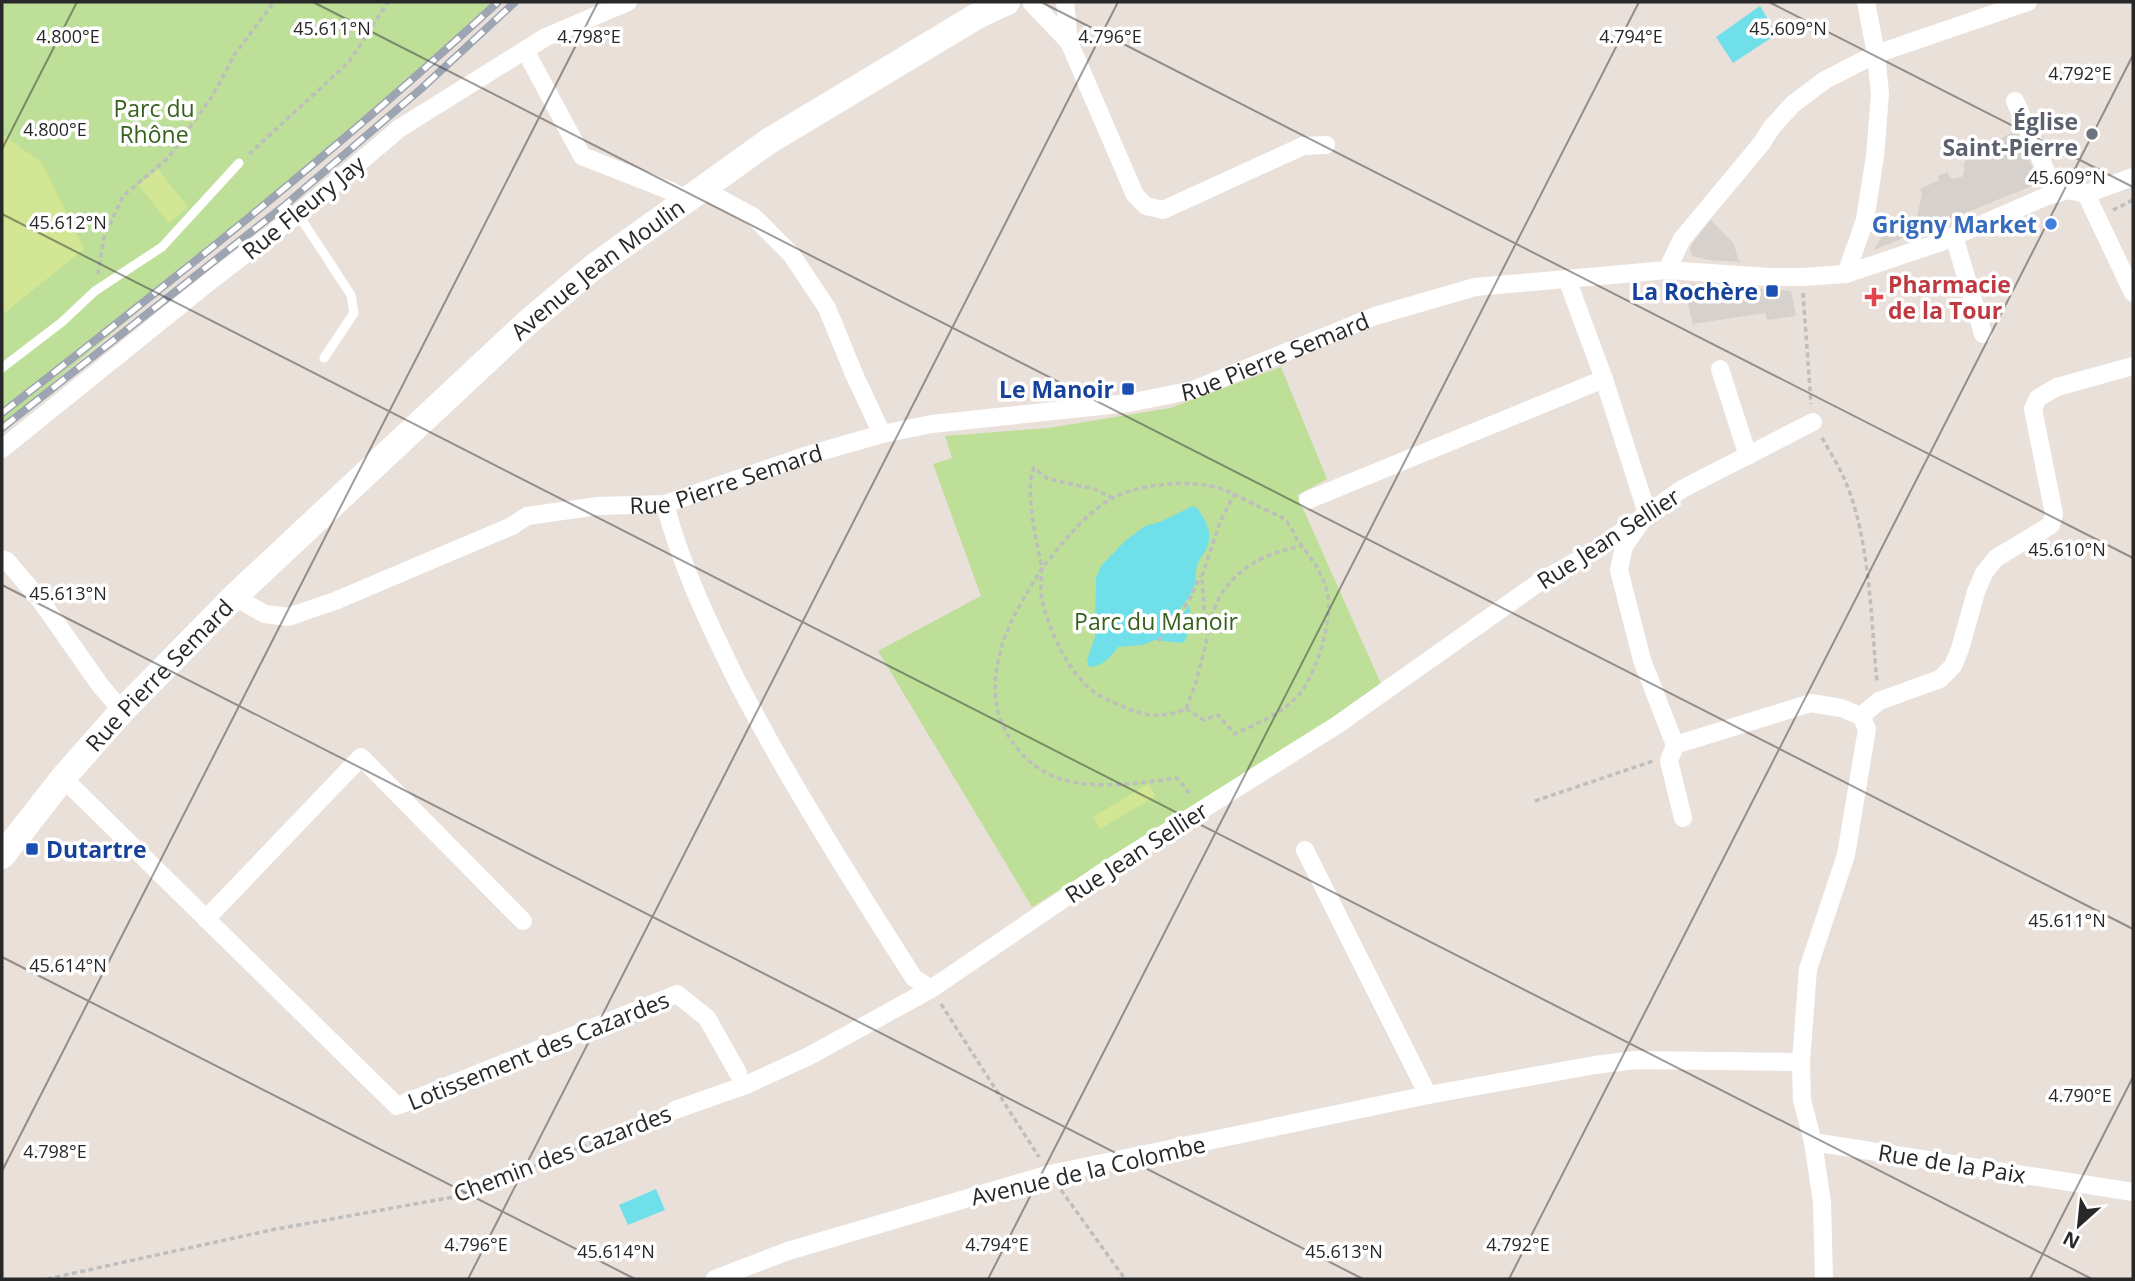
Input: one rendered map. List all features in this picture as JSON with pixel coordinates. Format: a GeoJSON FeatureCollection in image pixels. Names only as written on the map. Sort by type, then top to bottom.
{"type":"FeatureCollection","features":[{"type":"Feature","properties":{"kind":"main road","name":"Avenue Jean Moulin"},"geometry":{"type":"LineString","coordinates":[[234,597],[528,322],[596,265],[769,141],[977,16],[1007,2]]}},
{"type":"Feature","properties":{"kind":"main road","name":"Rue Pierre Semard"},"geometry":{"type":"LineString","coordinates":[[2,856],[63,778],[122,711],[234,597]]}},
{"type":"Feature","properties":{"kind":"street","name":"Rue Fleury Jay"},"geometry":{"type":"LineString","coordinates":[[2,449],[214,278],[298,214],[400,128],[546,37],[628,2]]}},
{"type":"Feature","properties":{"kind":"street"},"geometry":{"type":"LineString","coordinates":[[1031,2],[1069,42]]}},
{"type":"Feature","properties":{"kind":"street"},"geometry":{"type":"LineString","coordinates":[[1065,2],[1069,42],[1135,195],[1146,206],[1163,210],[1303,146],[1326,145]]}},
{"type":"Feature","properties":{"kind":"street"},"geometry":{"type":"LineString","coordinates":[[1846,274],[1866,220],[1880,94],[1866,2]]}},
{"type":"Feature","properties":{"kind":"street"},"geometry":{"type":"LineString","coordinates":[[1667,270],[1682,239],[1793,104],[1825,79],[1876,54],[2028,2]]}},
{"type":"Feature","properties":{"kind":"street"},"geometry":{"type":"LineString","coordinates":[[525,50],[582,156],[671,191],[694,195],[754,217],[791,254],[827,309],[882,434]]}},
{"type":"Feature","properties":{"kind":"street"},"geometry":{"type":"LineString","coordinates":[[2015,101],[2056,194],[2068,190],[2086,194],[2133,177]]}},
{"type":"Feature","properties":{"kind":"street","name":"Rue Pierre Semard"},"geometry":{"type":"LineString","coordinates":[[234,597],[265,614],[288,617],[335,601],[512,526],[527,516],[598,506],[665,504],[805,456],[882,434],[959,421],[1129,403],[1193,390],[1375,316],[1475,287],[1667,270],[1802,277],[1846,274],[1954,236],[2056,194]]}},
{"type":"Feature","properties":{"kind":"street"},"geometry":{"type":"LineString","coordinates":[[2086,194],[2133,293]]}},
{"type":"Feature","properties":{"kind":"street"},"geometry":{"type":"LineString","coordinates":[[1954,236],[1983,334]]}},
{"type":"Feature","properties":{"kind":"street"},"geometry":{"type":"LineString","coordinates":[[1567,279],[1604,379],[1647,513],[1624,547],[1619,570],[1642,660],[1672,753],[1683,818]]}},
{"type":"Feature","properties":{"kind":"street"},"geometry":{"type":"LineString","coordinates":[[1861,716],[1879,701],[1940,679],[1953,666],[1984,573],[1996,558],[2051,525],[2054,514],[2033,409],[2038,398],[2057,387],[2133,366]]}},
{"type":"Feature","properties":{"kind":"street"},"geometry":{"type":"LineString","coordinates":[[1720,369],[1748,456]]}},
{"type":"Feature","properties":{"kind":"street"},"geometry":{"type":"LineString","coordinates":[[1308,500],[1604,379]]}},
{"type":"Feature","properties":{"kind":"street","name":"Rue Jean Sellier"},"geometry":{"type":"LineString","coordinates":[[931,989],[1103,872],[1337,725],[1497,611],[1541,581],[1596,550],[1682,489],[1814,422]]}},
{"type":"Feature","properties":{"kind":"street"},"geometry":{"type":"LineString","coordinates":[[665,504],[674,541],[711,629],[769,743],[914,978],[931,989]]}},
{"type":"Feature","properties":{"kind":"street"},"geometry":{"type":"LineString","coordinates":[[2,559],[7,561],[41,601],[100,685],[122,711]]}},
{"type":"Feature","properties":{"kind":"street"},"geometry":{"type":"LineString","coordinates":[[1672,753],[1811,703],[1841,708],[1861,716],[1867,729],[1846,855],[1808,969],[1801,1062],[1802,1100],[1813,1142],[1822,1202],[1824,1279]]}},
{"type":"Feature","properties":{"kind":"street"},"geometry":{"type":"LineString","coordinates":[[206,919],[361,757],[523,921]]}},
{"type":"Feature","properties":{"kind":"street","name":"Lotissement des Cazardes"},"geometry":{"type":"LineString","coordinates":[[63,778],[397,1106],[677,994],[707,1018],[738,1073]]}},
{"type":"Feature","properties":{"kind":"street"},"geometry":{"type":"LineString","coordinates":[[1305,850],[1428,1095]]}},
{"type":"Feature","properties":{"kind":"street","name":"Chemin des Cazardes"},"geometry":{"type":"LineString","coordinates":[[675,1110],[746,1085],[809,1056],[931,989]]}},
{"type":"Feature","properties":{"kind":"street","name":"Avenue de la Colombe"},"geometry":{"type":"LineString","coordinates":[[715,1279],[788,1251],[1049,1174],[1428,1095],[1635,1060],[1801,1062]]}},
{"type":"Feature","properties":{"kind":"street","name":"Rue de la Paix"},"geometry":{"type":"LineString","coordinates":[[1813,1142],[2133,1192]]}},
{"type":"Feature","properties":{"kind":"lane"},"geometry":{"type":"LineString","coordinates":[[2,368],[62,322],[95,291],[162,247],[239,163]]}},
{"type":"Feature","properties":{"kind":"lane"},"geometry":{"type":"LineString","coordinates":[[298,214],[351,295],[354,313],[324,358]]}},
{"type":"Feature","properties":{"kind":"path"},"geometry":{"type":"LineString","coordinates":[[95,291],[104,237],[123,196],[167,158],[213,95],[235,54],[274,2]]}},
{"type":"Feature","properties":{"kind":"path"},"geometry":{"type":"LineString","coordinates":[[239,163],[349,62],[388,2]]}},
{"type":"Feature","properties":{"kind":"path"},"geometry":{"type":"LineString","coordinates":[[1802,277],[1810,402],[1814,422],[1844,477],[1860,530],[1879,701]]}},
{"type":"Feature","properties":{"kind":"path"},"geometry":{"type":"LineString","coordinates":[[1113,498],[1094,489],[1048,480],[1034,468],[1030,477],[1041,568],[1041,598],[1056,637],[1070,666],[1084,684],[1108,700],[1140,715],[1169,716],[1186,709],[1196,682],[1208,625],[1224,589],[1251,565],[1278,551],[1302,546]]}},
{"type":"Feature","properties":{"kind":"path"},"geometry":{"type":"LineString","coordinates":[[1186,709],[1204,720],[1218,715],[1235,734],[1281,710],[1301,693],[1313,672],[1323,641],[1328,593],[1314,562],[1286,520],[1220,488],[1174,482],[1131,490],[1113,498],[1073,531],[1041,568],[1001,647],[995,696],[1002,727],[1031,764],[1062,779],[1094,784],[1143,783],[1177,778],[1203,810]]}},
{"type":"Feature","properties":{"kind":"path"},"geometry":{"type":"LineString","coordinates":[[1208,625],[1204,610],[1203,571],[1220,522],[1234,495]]}},
{"type":"Feature","properties":{"kind":"path"},"geometry":{"type":"LineString","coordinates":[[1158,641],[1190,599],[1203,571]]}},
{"type":"Feature","properties":{"kind":"path"},"geometry":{"type":"LineString","coordinates":[[1535,801],[1672,753]]}},
{"type":"Feature","properties":{"kind":"path"},"geometry":{"type":"LineString","coordinates":[[931,989],[1049,1174],[1125,1279]]}},
{"type":"Feature","properties":{"kind":"path","name":"Chemin des Cazardes"},"geometry":{"type":"LineString","coordinates":[[47,1279],[271,1230],[459,1196],[675,1110]]}},
{"type":"Feature","properties":{"kind":"green space","name":"Parc du Rhône"},"geometry":{"type":"Polygon","coordinates":[[[2,2],[495,2],[437,57],[411,76],[284,190],[2,425],[2,2]]]}},
{"type":"Feature","properties":{"kind":"green space"},"geometry":{"type":"Polygon","coordinates":[[[2,134],[42,163],[84,249],[2,315],[2,134]]]}},
{"type":"Feature","properties":{"kind":"green space"},"geometry":{"type":"Polygon","coordinates":[[[158,169],[188,207],[169,223],[138,185],[158,169]]]}},
{"type":"Feature","properties":{"kind":"green space","name":"Parc du Manoir"},"geometry":{"type":"Polygon","coordinates":[[[1281,367],[1327,479],[1297,495],[1382,686],[1300,742],[1032,907],[878,651],[981,596],[933,464],[952,458],[945,436],[1048,428],[1170,408],[1281,367]]]}},
{"type":"Feature","properties":{"kind":"green space"},"geometry":{"type":"Polygon","coordinates":[[[1148,784],[1156,796],[1100,829],[1093,817],[1148,784]]]}},
{"type":"Feature","properties":{"kind":"shaded area"},"geometry":{"type":"Polygon","coordinates":[[[2017,131],[2039,183],[1874,250],[1892,218],[1917,216],[1922,194],[1920,189],[1939,180],[1938,176],[1947,172],[1951,179],[1962,177],[1964,162],[2017,131]]]}},
{"type":"Feature","properties":{"kind":"shaded area"},"geometry":{"type":"Polygon","coordinates":[[[1711,220],[1734,244],[1741,262],[1692,256],[1692,244],[1711,220]]]}},
{"type":"Feature","properties":{"kind":"shaded area"},"geometry":{"type":"Polygon","coordinates":[[[1682,283],[1791,291],[1796,316],[1767,320],[1765,313],[1693,324],[1682,283]]]}},
{"type":"Feature","properties":{"kind":"water"},"geometry":{"type":"Polygon","coordinates":[[[1760,6],[1777,34],[1733,63],[1716,37],[1760,6]]]}},
{"type":"Feature","properties":{"kind":"water"},"geometry":{"type":"Polygon","coordinates":[[[1193,506],[1207,524],[1209,541],[1197,565],[1194,588],[1178,612],[1182,615],[1189,605],[1192,622],[1185,641],[1180,643],[1155,640],[1142,645],[1118,647],[1102,663],[1089,667],[1087,660],[1095,637],[1096,578],[1101,566],[1125,541],[1145,526],[1193,506]]]}},
{"type":"Feature","properties":{"kind":"water"},"geometry":{"type":"Polygon","coordinates":[[[656,1189],[665,1210],[628,1225],[619,1205],[656,1189]]]}},
{"type":"Feature","properties":{"kind":"railway"},"geometry":{"type":"LineString","coordinates":[[2,413],[255,213],[378,109],[498,2]]}},
{"type":"Feature","properties":{"kind":"railway"},"geometry":{"type":"LineString","coordinates":[[2,428],[284,206],[422,88],[515,2]]}},
{"type":"Feature","properties":{"kind":"place","name":"Église Saint-Pierre"},"geometry":{"type":"Point","coordinates":[2092,134]}},
{"type":"Feature","properties":{"kind":"place","name":"Grigny Market"},"geometry":{"type":"Point","coordinates":[2051,224]}},
{"type":"Feature","properties":{"kind":"place","name":"La Rochère"},"geometry":{"type":"Point","coordinates":[1772,291]}},
{"type":"Feature","properties":{"kind":"place","name":"Pharmacie de la Tour"},"geometry":{"type":"Point","coordinates":[1874,297]}},
{"type":"Feature","properties":{"kind":"place","name":"Le Manoir"},"geometry":{"type":"Point","coordinates":[1128,389]}},
{"type":"Feature","properties":{"kind":"place","name":"Dutartre"},"geometry":{"type":"Point","coordinates":[32,849]}}]}
